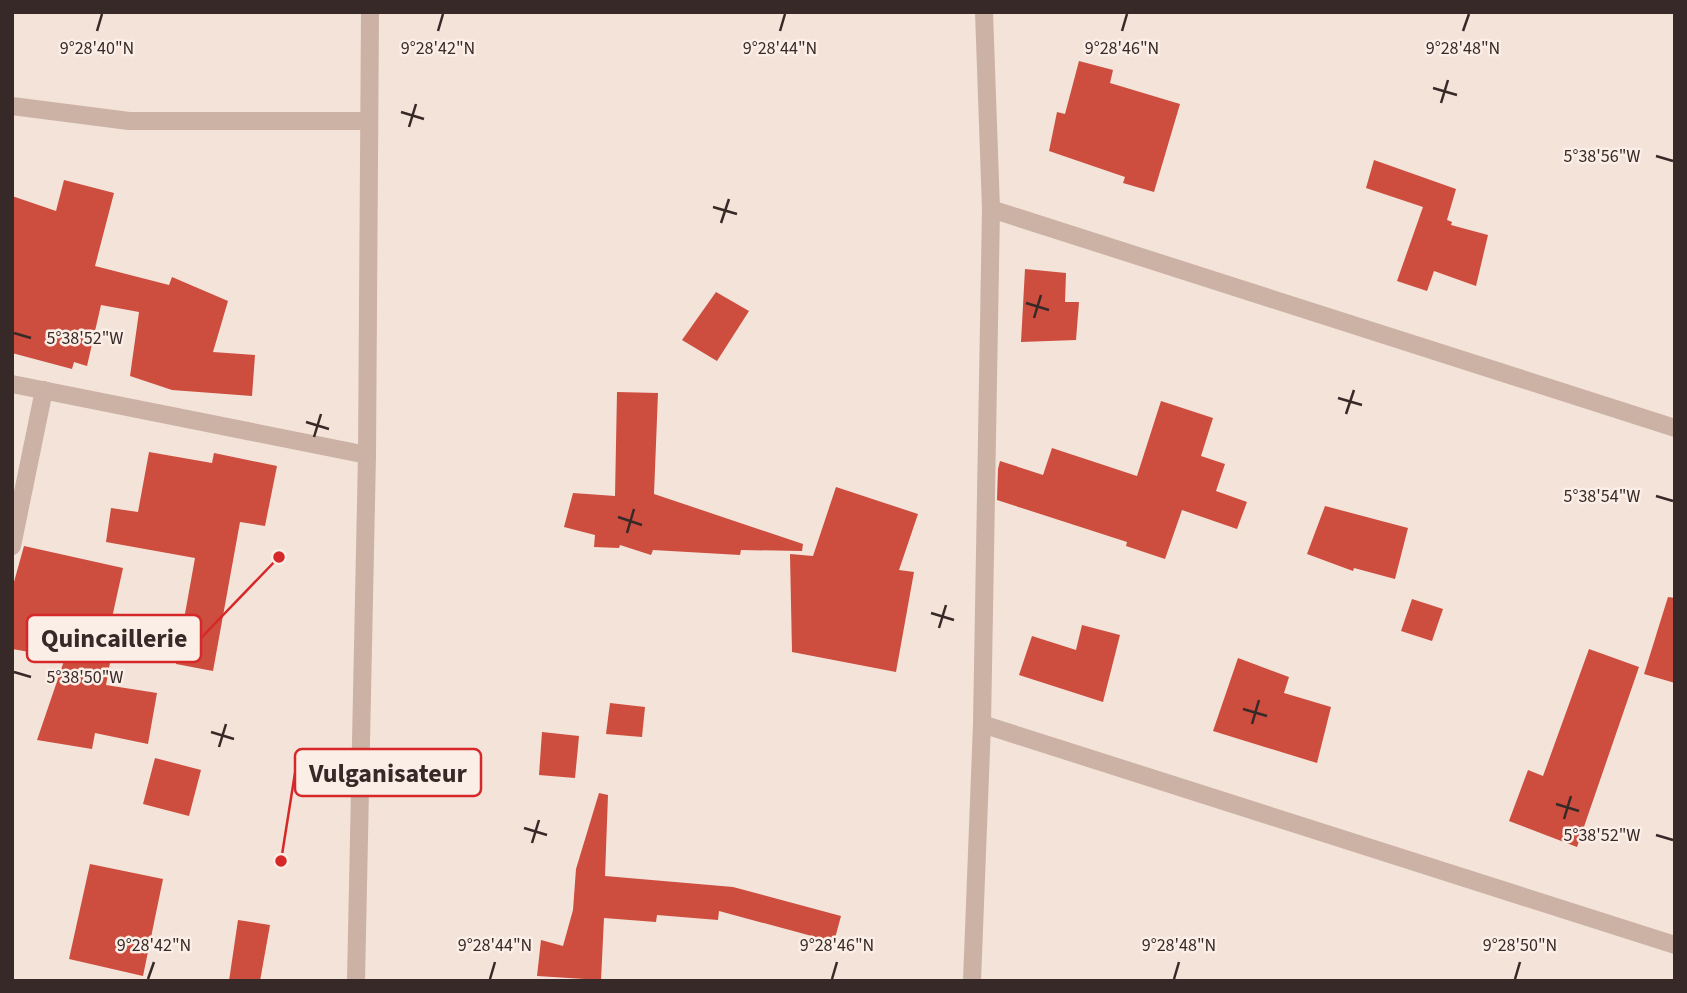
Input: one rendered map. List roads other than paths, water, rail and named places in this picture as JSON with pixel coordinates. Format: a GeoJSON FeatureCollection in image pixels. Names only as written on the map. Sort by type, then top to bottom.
{"type":"FeatureCollection","features":[{"type":"Feature","properties":{"kind":"street"},"geometry":{"type":"LineString","coordinates":[[356,981],[367,454],[370,12]]}},
{"type":"Feature","properties":{"kind":"street"},"geometry":{"type":"LineString","coordinates":[[972,981],[982,724],[991,209],[984,12]]}},
{"type":"Feature","properties":{"kind":"street"},"geometry":{"type":"LineString","coordinates":[[12,107],[129,121],[369,121]]}},
{"type":"Feature","properties":{"kind":"street"},"geometry":{"type":"LineString","coordinates":[[991,209],[1675,428]]}},
{"type":"Feature","properties":{"kind":"street"},"geometry":{"type":"LineString","coordinates":[[12,384],[367,454]]}},
{"type":"Feature","properties":{"kind":"street"},"geometry":{"type":"LineString","coordinates":[[12,546],[44,390]]}},
{"type":"Feature","properties":{"kind":"street"},"geometry":{"type":"LineString","coordinates":[[982,724],[1675,946]]}},
{"type":"Feature","properties":{"kind":"place","name":"Quincaillerie"},"geometry":{"type":"Point","coordinates":[279,557]}},
{"type":"Feature","properties":{"kind":"place","name":"Vulganisateur"},"geometry":{"type":"Point","coordinates":[281,861]}}]}
